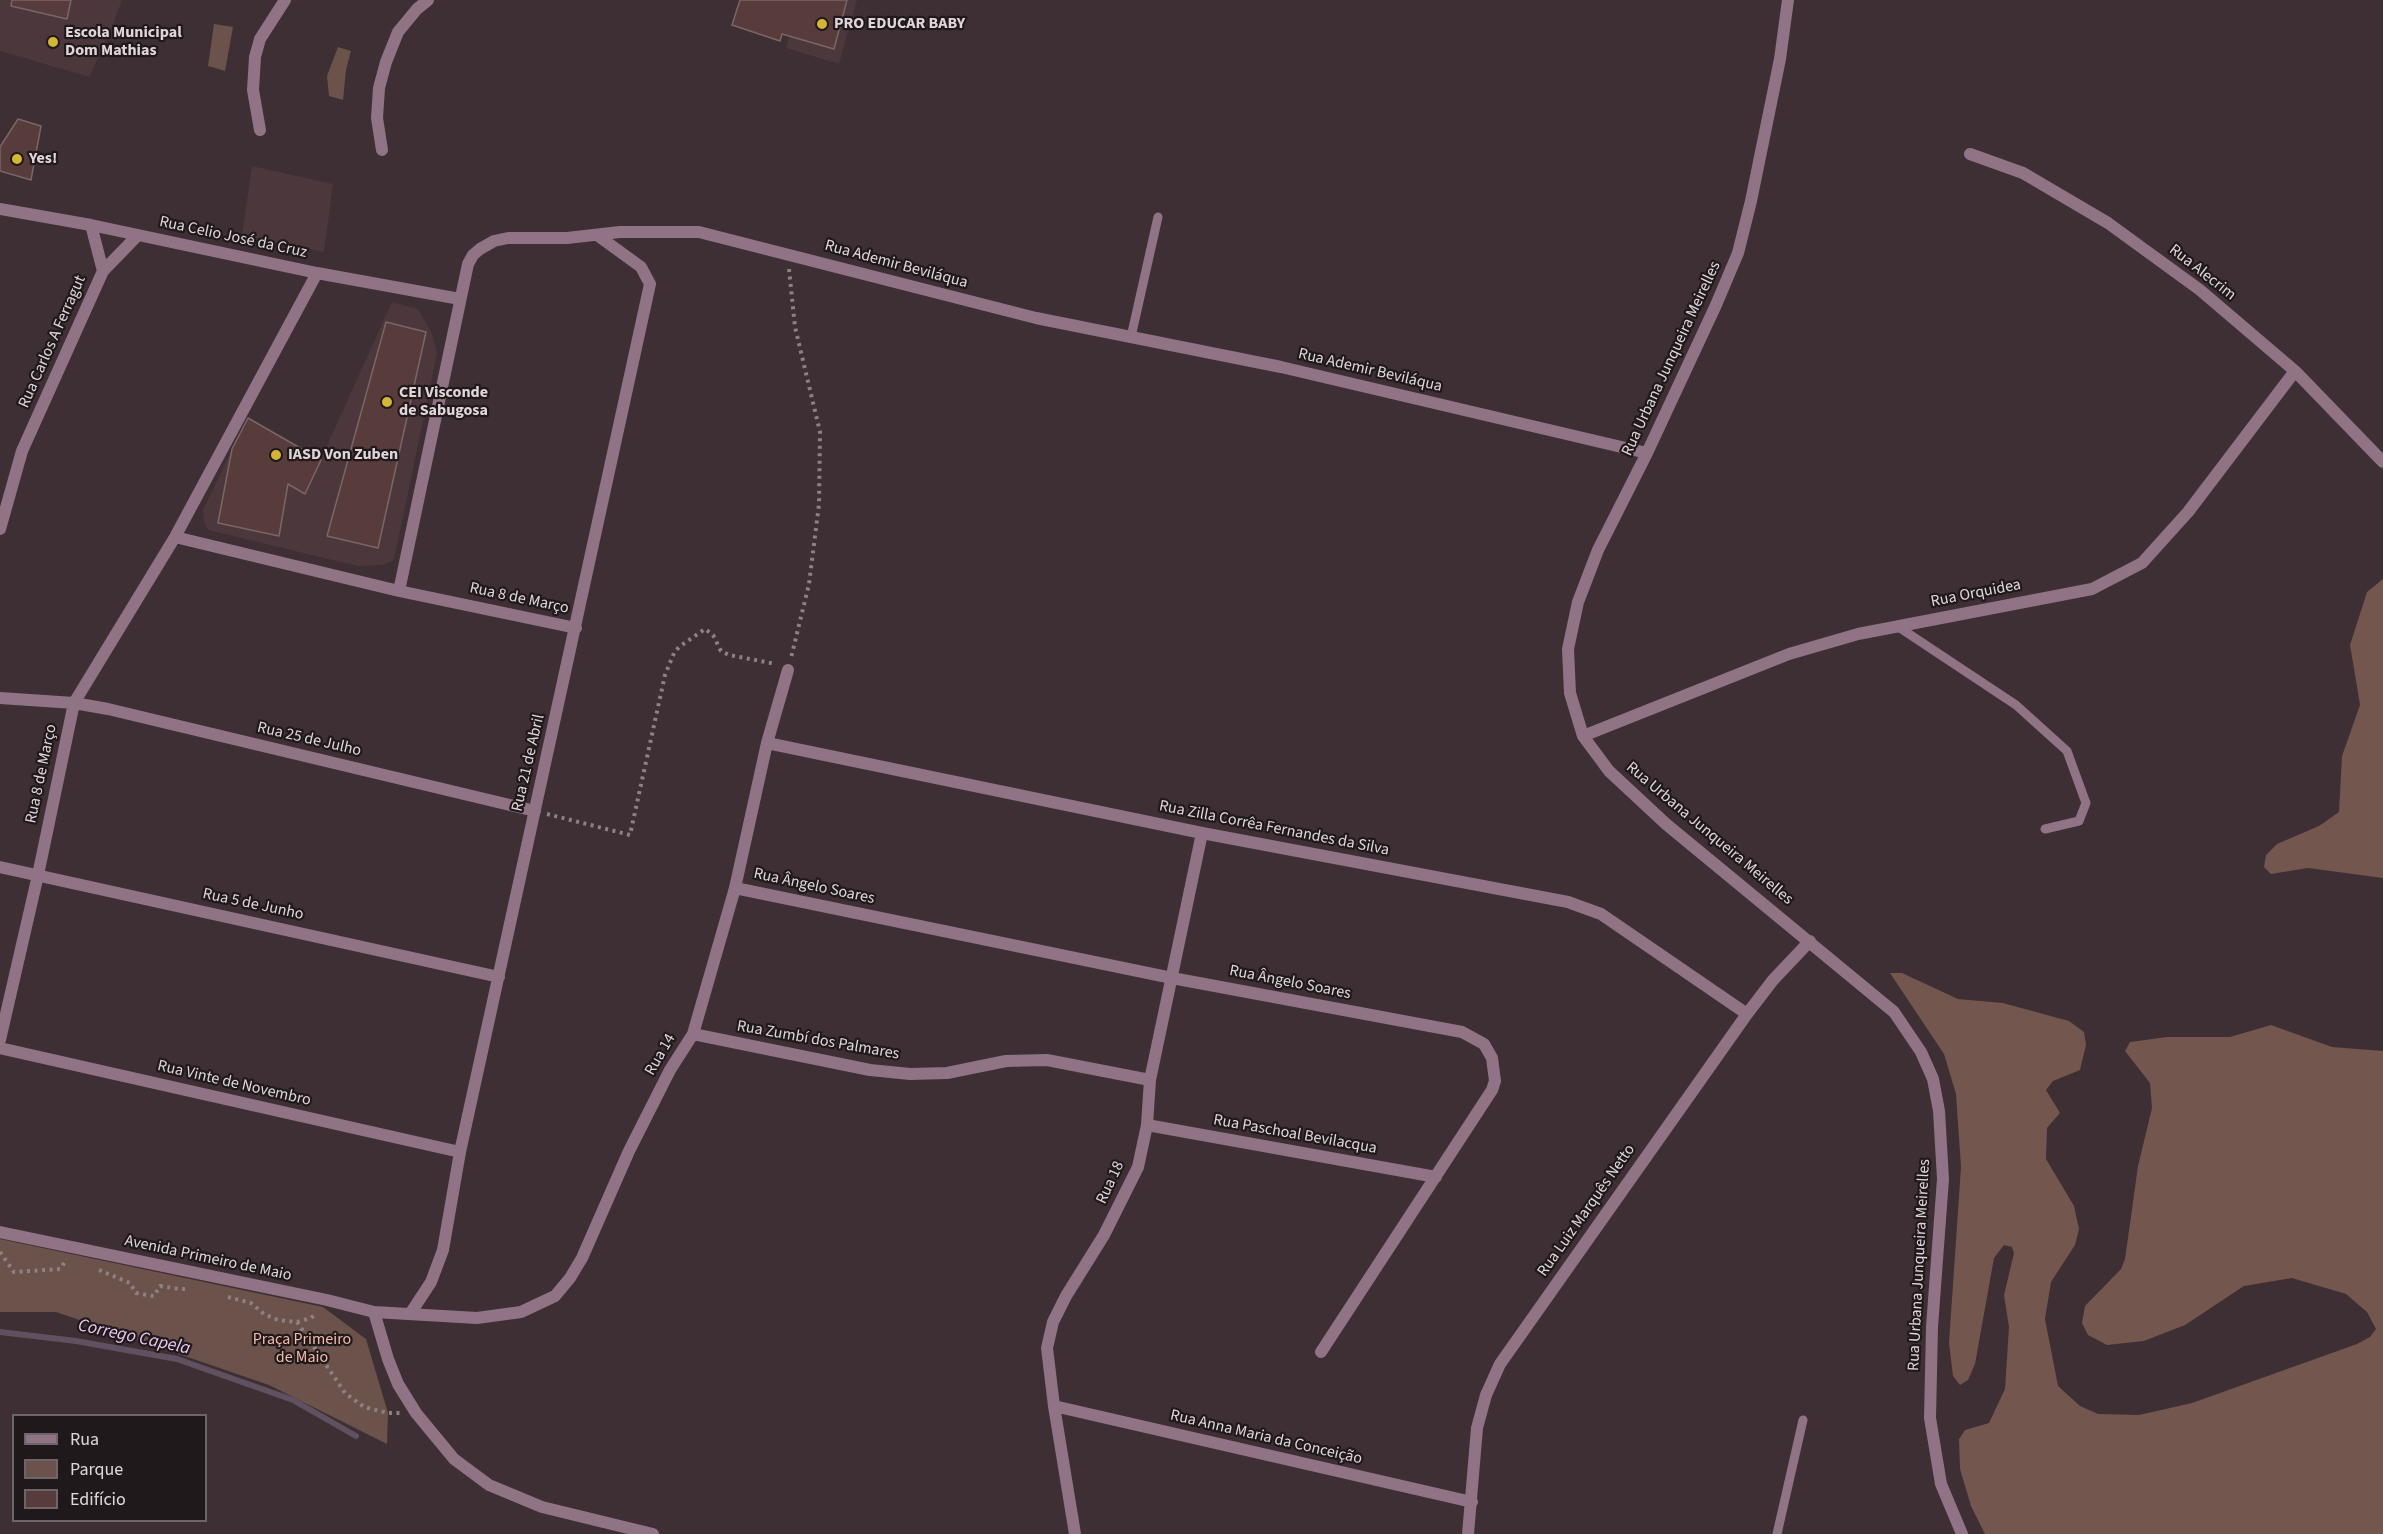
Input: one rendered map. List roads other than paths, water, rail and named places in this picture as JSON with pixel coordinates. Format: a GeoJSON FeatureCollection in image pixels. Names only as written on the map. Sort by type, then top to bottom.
{"type":"FeatureCollection","features":[{"type":"Feature","properties":{"kind":"street"},"geometry":{"type":"LineString","coordinates":[[260,130],[252,90],[255,57],[260,39],[285,0]]}},
{"type":"Feature","properties":{"kind":"street"},"geometry":{"type":"LineString","coordinates":[[382,150],[378,126],[378,98],[386,62],[398,32],[417,9],[429,0]]}},
{"type":"Feature","properties":{"kind":"street","name":"Rua Urbana Junqueira Meirelles"},"geometry":{"type":"LineString","coordinates":[[1788,0],[1780,59],[1738,253],[1647,453],[1598,550],[1578,602],[1568,649],[1570,693],[1583,736],[1609,771],[1666,824],[1810,940],[1894,1012],[1921,1052],[1934,1079],[1939,1111],[1943,1179],[1932,1327],[1930,1418],[1941,1484],[1962,1534]]}},
{"type":"Feature","properties":{"kind":"street","name":"Rua Alecrim"},"geometry":{"type":"LineString","coordinates":[[1970,154],[2023,173],[2108,223],[2200,290],[2295,371],[2383,462]]}},
{"type":"Feature","properties":{"kind":"street","name":"Rua Celio José da Cruz"},"geometry":{"type":"LineString","coordinates":[[0,209],[91,225],[317,273],[460,299]]}},
{"type":"Feature","properties":{"kind":"street","name":"Rua Carlos A Ferragut"},"geometry":{"type":"LineString","coordinates":[[91,225],[103,271]]}},
{"type":"Feature","properties":{"kind":"street","name":"Rua Ademir Beviláqua"},"geometry":{"type":"LineString","coordinates":[[399,591],[468,264],[473,255],[494,241],[508,238],[567,238],[620,232],[699,232],[1036,318],[1281,367],[1647,453]]}},
{"type":"Feature","properties":{"kind":"street","name":"Rua Carlos A Ferragut"},"geometry":{"type":"LineString","coordinates":[[0,528],[22,451],[103,271],[138,235]]}},
{"type":"Feature","properties":{"kind":"street","name":"Rua 21 de Abril"},"geometry":{"type":"LineString","coordinates":[[410,1314],[431,1282],[443,1250],[460,1152],[650,285],[641,267],[597,235]]}},
{"type":"Feature","properties":{"kind":"street","name":"Rua 8 de Março"},"geometry":{"type":"LineString","coordinates":[[0,1040],[74,703],[175,537],[317,273]]}},
{"type":"Feature","properties":{"kind":"street","name":"Rua Orquidea"},"geometry":{"type":"LineString","coordinates":[[1583,736],[1789,654],[1858,634],[2092,589],[2142,563],[2188,512],[2295,371]]}},
{"type":"Feature","properties":{"kind":"street","name":"Rua 8 de Março"},"geometry":{"type":"LineString","coordinates":[[175,537],[399,591],[576,628]]}},
{"type":"Feature","properties":{"kind":"street","name":"Rua 14"},"geometry":{"type":"LineString","coordinates":[[410,1314],[477,1318],[521,1312],[555,1296],[570,1278],[582,1258],[629,1151],[670,1070],[693,1034],[735,888],[767,743],[790,664]]}},
{"type":"Feature","properties":{"kind":"street","name":"Rua 25 de Julho"},"geometry":{"type":"LineString","coordinates":[[0,698],[74,703],[131,714],[535,811]]}},
{"type":"Feature","properties":{"kind":"street","name":"Rua Zilla Corrêa Fernandes da Silva"},"geometry":{"type":"LineString","coordinates":[[767,743],[1202,833],[1568,902],[1601,914],[1747,1014]]}},
{"type":"Feature","properties":{"kind":"street","name":"Rua 18"},"geometry":{"type":"LineString","coordinates":[[1075,1534],[1047,1348],[1053,1322],[1066,1296],[1124,1198],[1138,1167],[1147,1125],[1150,1080],[1202,833]]}},
{"type":"Feature","properties":{"kind":"street","name":"Rua 5 de Junho"},"geometry":{"type":"LineString","coordinates":[[0,867],[499,977]]}},
{"type":"Feature","properties":{"kind":"street","name":"Rua Ângelo Soares"},"geometry":{"type":"LineString","coordinates":[[735,888],[1172,978],[1462,1032],[1484,1044],[1492,1058],[1495,1081],[1492,1090],[1321,1352]]}},
{"type":"Feature","properties":{"kind":"street","name":"Rua Luiz Marquês Netto"},"geometry":{"type":"LineString","coordinates":[[1468,1534],[1477,1428],[1486,1395],[1500,1364],[1747,1014],[1773,980],[1810,940]]}},
{"type":"Feature","properties":{"kind":"street","name":"Rua Zumbí dos Palmares"},"geometry":{"type":"LineString","coordinates":[[693,1034],[870,1070],[910,1074],[947,1073],[1006,1061],[1047,1060],[1150,1080]]}},
{"type":"Feature","properties":{"kind":"street","name":"Rua Vinte de Novembro"},"geometry":{"type":"LineString","coordinates":[[0,1048],[460,1152]]}},
{"type":"Feature","properties":{"kind":"street","name":"Rua Paschoal Bevilacqua"},"geometry":{"type":"LineString","coordinates":[[1147,1125],[1436,1177]]}},
{"type":"Feature","properties":{"kind":"street","name":"Avenida Primeiro de Maio"},"geometry":{"type":"LineString","coordinates":[[0,1232],[327,1300],[374,1312],[410,1314]]}},
{"type":"Feature","properties":{"kind":"street"},"geometry":{"type":"LineString","coordinates":[[374,1312],[395,1376],[416,1413],[454,1459],[489,1485],[542,1507],[653,1534]]}},
{"type":"Feature","properties":{"kind":"street","name":"Rua Anna Maria da Conceição"},"geometry":{"type":"LineString","coordinates":[[1054,1406],[1472,1502]]}},
{"type":"Feature","properties":{"kind":"lane"},"geometry":{"type":"LineString","coordinates":[[1131,337],[1158,217]]}},
{"type":"Feature","properties":{"kind":"lane"},"geometry":{"type":"LineString","coordinates":[[1897,626],[2016,705],[2067,751],[2086,803],[2079,821],[2045,829]]}},
{"type":"Feature","properties":{"kind":"lane"},"geometry":{"type":"LineString","coordinates":[[1777,1534],[1803,1420]]}},
{"type":"Feature","properties":{"kind":"waterway","name":"Corrego Capela"},"geometry":{"type":"LineString","coordinates":[[0,1332],[76,1341],[177,1359],[293,1400],[356,1436]]}},
{"type":"Feature","properties":{"kind":"place","name":"PRO EDUCAR BABY"},"geometry":{"type":"Point","coordinates":[822,24]}},
{"type":"Feature","properties":{"kind":"place","name":"Escola Municipal Dom Mathias"},"geometry":{"type":"Point","coordinates":[53,42]}},
{"type":"Feature","properties":{"kind":"place","name":"Yes!"},"geometry":{"type":"Point","coordinates":[17,159]}},
{"type":"Feature","properties":{"kind":"place","name":"CEI Visconde de Sabugosa"},"geometry":{"type":"Point","coordinates":[387,402]}},
{"type":"Feature","properties":{"kind":"place","name":"IASD Von Zuben"},"geometry":{"type":"Point","coordinates":[276,455]}},
{"type":"Feature","properties":{"kind":"park label","name":"Praça Primeiro de Maio"},"geometry":{"type":"Point","coordinates":[302,1349]}}]}
